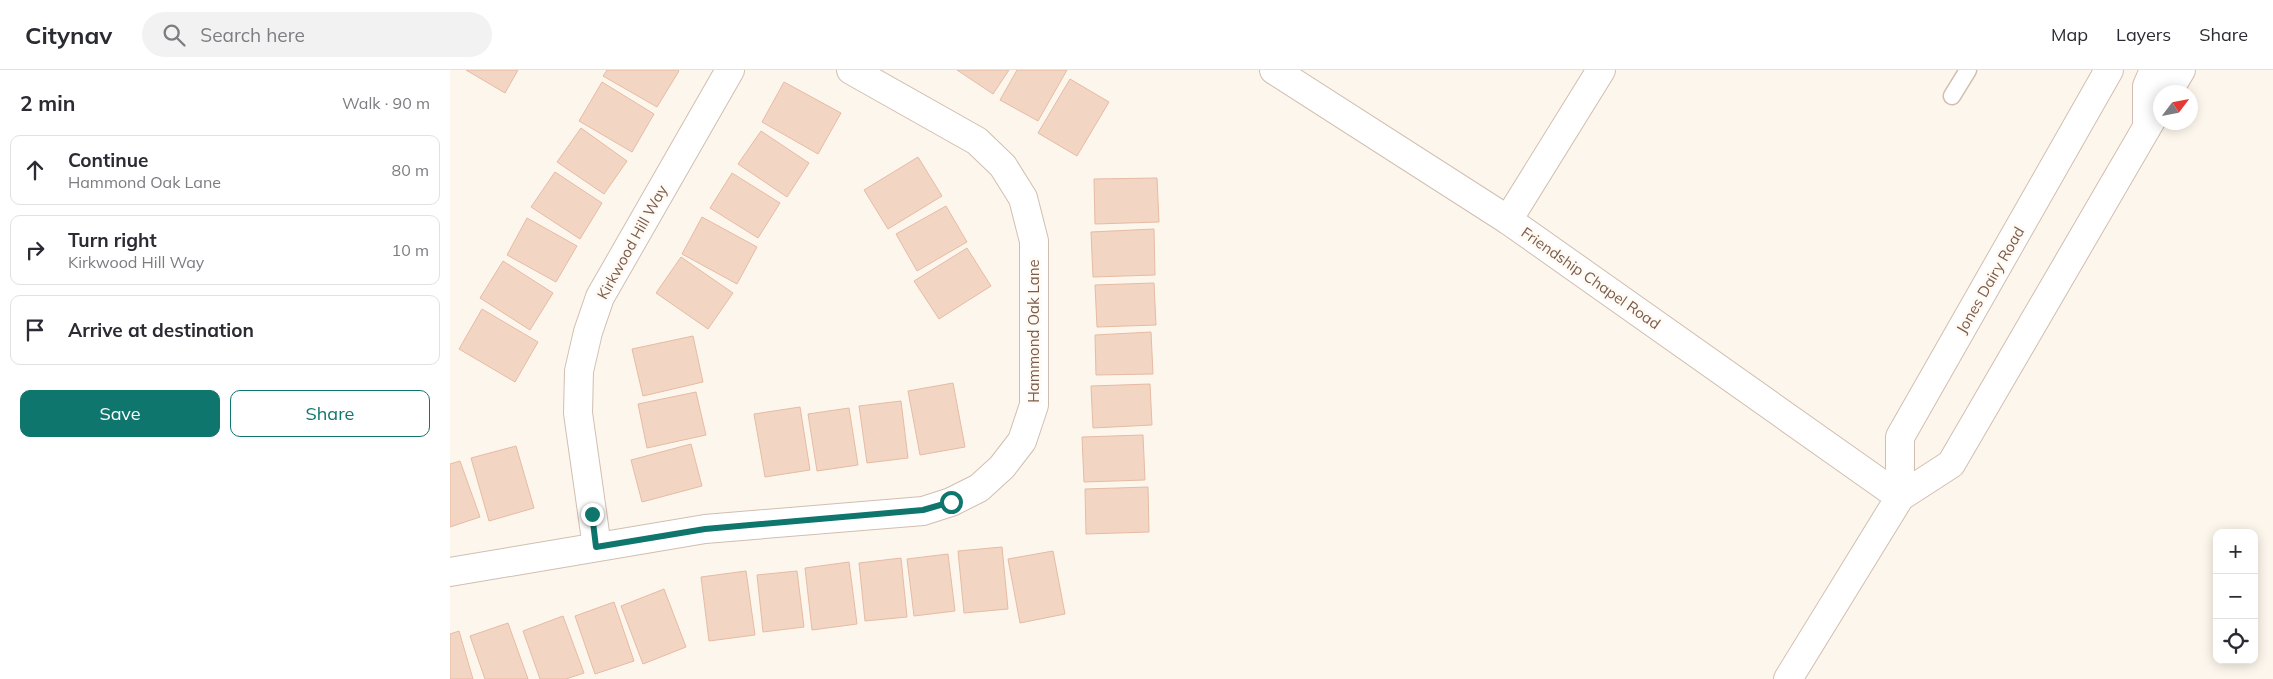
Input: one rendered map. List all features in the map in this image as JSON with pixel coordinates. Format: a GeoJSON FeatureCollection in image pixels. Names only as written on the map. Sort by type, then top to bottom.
{"type":"FeatureCollection","features":[{"type":"Feature","properties":{"kind":"street","name":"Kirkwood Hill Way"},"geometry":{"type":"LineString","coordinates":[[596,547],[578,412],[579,371],[588,332],[600,297],[730,70]]}},
{"type":"Feature","properties":{"kind":"street","name":"Hammond Oak Lane"},"geometry":{"type":"LineString","coordinates":[[450,572],[705,529],[923,510],[951,502],[979,488],[1002,467],[1022,441],[1034,405],[1034,241],[1023,198],[1004,166],[977,141],[851,70]]}},
{"type":"Feature","properties":{"kind":"street","name":"Friendship Chapel Road"},"geometry":{"type":"LineString","coordinates":[[1274,70],[1508,220],[1900,497]]}},
{"type":"Feature","properties":{"kind":"street"},"geometry":{"type":"LineString","coordinates":[[1508,220],[1600,70]]}},
{"type":"Feature","properties":{"kind":"street","name":"Jones Dairy Road"},"geometry":{"type":"LineString","coordinates":[[1900,497],[1900,438],[2109,70]]}},
{"type":"Feature","properties":{"kind":"street"},"geometry":{"type":"LineString","coordinates":[[2153,112],[2147,86],[2154,70]]}},
{"type":"Feature","properties":{"kind":"street"},"geometry":{"type":"LineString","coordinates":[[2172,85],[2181,70]]}},
{"type":"Feature","properties":{"kind":"street"},"geometry":{"type":"LineString","coordinates":[[1788,679],[1900,497],[1951,464],[2153,118]]}},
{"type":"Feature","properties":{"kind":"lane"},"geometry":{"type":"LineString","coordinates":[[1956,70],[1952,96],[1968,70]]}},
{"type":"Feature","properties":{"kind":"building"},"geometry":{"type":"Polygon","coordinates":[[[466,70],[518,70],[505,93],[466,70]]]}},
{"type":"Feature","properties":{"kind":"building"},"geometry":{"type":"Polygon","coordinates":[[[607,70],[679,71],[657,107],[603,76],[607,70]]]}},
{"type":"Feature","properties":{"kind":"building"},"geometry":{"type":"Polygon","coordinates":[[[957,70],[1009,70],[993,94],[957,70]]]}},
{"type":"Feature","properties":{"kind":"building"},"geometry":{"type":"Polygon","coordinates":[[[1017,70],[1067,70],[1038,121],[1000,100],[1017,70]]]}},
{"type":"Feature","properties":{"kind":"building"},"geometry":{"type":"Polygon","coordinates":[[[1070,79],[1109,102],[1077,156],[1038,133],[1070,79]]]}},
{"type":"Feature","properties":{"kind":"building"},"geometry":{"type":"Polygon","coordinates":[[[602,82],[654,114],[632,152],[579,121],[602,82]]]}},
{"type":"Feature","properties":{"kind":"building"},"geometry":{"type":"Polygon","coordinates":[[[784,82],[841,113],[818,154],[762,122],[784,82]]]}},
{"type":"Feature","properties":{"kind":"building"},"geometry":{"type":"Polygon","coordinates":[[[581,128],[627,161],[604,194],[557,162],[581,128]]]}},
{"type":"Feature","properties":{"kind":"building"},"geometry":{"type":"Polygon","coordinates":[[[761,131],[809,163],[787,197],[738,164],[761,131]]]}},
{"type":"Feature","properties":{"kind":"building"},"geometry":{"type":"Polygon","coordinates":[[[918,157],[942,196],[888,229],[864,190],[918,157]]]}},
{"type":"Feature","properties":{"kind":"building"},"geometry":{"type":"Polygon","coordinates":[[[555,172],[602,203],[580,239],[531,207],[555,172]]]}},
{"type":"Feature","properties":{"kind":"building"},"geometry":{"type":"Polygon","coordinates":[[[732,173],[780,203],[758,238],[710,208],[732,173]]]}},
{"type":"Feature","properties":{"kind":"building"},"geometry":{"type":"Polygon","coordinates":[[[1157,178],[1159,222],[1095,224],[1094,179],[1157,178]]]}},
{"type":"Feature","properties":{"kind":"building"},"geometry":{"type":"Polygon","coordinates":[[[946,206],[967,242],[917,271],[896,234],[946,206]]]}},
{"type":"Feature","properties":{"kind":"building"},"geometry":{"type":"Polygon","coordinates":[[[702,217],[757,247],[737,284],[682,254],[702,217]]]}},
{"type":"Feature","properties":{"kind":"building"},"geometry":{"type":"Polygon","coordinates":[[[527,218],[577,246],[556,282],[507,255],[527,218]]]}},
{"type":"Feature","properties":{"kind":"building"},"geometry":{"type":"Polygon","coordinates":[[[1154,229],[1155,275],[1093,277],[1091,232],[1154,229]]]}},
{"type":"Feature","properties":{"kind":"building"},"geometry":{"type":"Polygon","coordinates":[[[967,248],[991,286],[939,319],[914,281],[967,248]]]}},
{"type":"Feature","properties":{"kind":"building"},"geometry":{"type":"Polygon","coordinates":[[[681,257],[733,293],[708,329],[656,293],[681,257]]]}},
{"type":"Feature","properties":{"kind":"building"},"geometry":{"type":"Polygon","coordinates":[[[503,261],[553,293],[530,330],[480,298],[503,261]]]}},
{"type":"Feature","properties":{"kind":"building"},"geometry":{"type":"Polygon","coordinates":[[[1154,283],[1156,325],[1097,327],[1095,285],[1154,283]]]}},
{"type":"Feature","properties":{"kind":"building"},"geometry":{"type":"Polygon","coordinates":[[[482,309],[538,342],[515,382],[459,349],[482,309]]]}},
{"type":"Feature","properties":{"kind":"building"},"geometry":{"type":"Polygon","coordinates":[[[1151,332],[1153,374],[1096,375],[1095,335],[1151,332]]]}},
{"type":"Feature","properties":{"kind":"building"},"geometry":{"type":"Polygon","coordinates":[[[693,336],[703,382],[643,396],[632,349],[693,336]]]}},
{"type":"Feature","properties":{"kind":"building"},"geometry":{"type":"Polygon","coordinates":[[[953,383],[965,447],[920,455],[908,391],[953,383]]]}},
{"type":"Feature","properties":{"kind":"building"},"geometry":{"type":"Polygon","coordinates":[[[1150,384],[1152,425],[1093,428],[1091,386],[1150,384]]]}},
{"type":"Feature","properties":{"kind":"building"},"geometry":{"type":"Polygon","coordinates":[[[696,392],[706,435],[647,448],[638,404],[696,392]]]}},
{"type":"Feature","properties":{"kind":"building"},"geometry":{"type":"Polygon","coordinates":[[[901,401],[908,458],[867,463],[859,406],[901,401]]]}},
{"type":"Feature","properties":{"kind":"building"},"geometry":{"type":"Polygon","coordinates":[[[800,407],[810,470],[765,477],[754,414],[800,407]]]}},
{"type":"Feature","properties":{"kind":"building"},"geometry":{"type":"Polygon","coordinates":[[[849,408],[858,465],[817,471],[808,414],[849,408]]]}},
{"type":"Feature","properties":{"kind":"building"},"geometry":{"type":"Polygon","coordinates":[[[1143,435],[1145,480],[1084,482],[1082,437],[1143,435]]]}},
{"type":"Feature","properties":{"kind":"building"},"geometry":{"type":"Polygon","coordinates":[[[691,444],[702,486],[642,502],[631,460],[691,444]]]}},
{"type":"Feature","properties":{"kind":"building"},"geometry":{"type":"Polygon","coordinates":[[[516,446],[534,508],[489,521],[471,458],[516,446]]]}},
{"type":"Feature","properties":{"kind":"building"},"geometry":{"type":"Polygon","coordinates":[[[460,461],[480,517],[450,527],[450,464],[460,461]]]}},
{"type":"Feature","properties":{"kind":"building"},"geometry":{"type":"Polygon","coordinates":[[[1148,487],[1149,532],[1086,534],[1085,489],[1148,487]]]}},
{"type":"Feature","properties":{"kind":"building"},"geometry":{"type":"Polygon","coordinates":[[[1002,547],[1008,609],[964,613],[958,551],[1002,547]]]}},
{"type":"Feature","properties":{"kind":"building"},"geometry":{"type":"Polygon","coordinates":[[[1053,551],[1065,614],[1020,623],[1008,559],[1053,551]]]}},
{"type":"Feature","properties":{"kind":"building"},"geometry":{"type":"Polygon","coordinates":[[[948,554],[955,611],[914,616],[907,559],[948,554]]]}},
{"type":"Feature","properties":{"kind":"building"},"geometry":{"type":"Polygon","coordinates":[[[901,558],[907,617],[865,621],[859,563],[901,558]]]}},
{"type":"Feature","properties":{"kind":"building"},"geometry":{"type":"Polygon","coordinates":[[[849,562],[857,624],[812,630],[805,568],[849,562]]]}},
{"type":"Feature","properties":{"kind":"building"},"geometry":{"type":"Polygon","coordinates":[[[746,571],[755,635],[709,641],[701,577],[746,571]]]}},
{"type":"Feature","properties":{"kind":"building"},"geometry":{"type":"Polygon","coordinates":[[[797,571],[804,627],[763,632],[757,575],[797,571]]]}},
{"type":"Feature","properties":{"kind":"building"},"geometry":{"type":"Polygon","coordinates":[[[664,589],[686,647],[643,664],[621,606],[664,589]]]}},
{"type":"Feature","properties":{"kind":"building"},"geometry":{"type":"Polygon","coordinates":[[[614,602],[634,661],[595,674],[575,616],[614,602]]]}},
{"type":"Feature","properties":{"kind":"building"},"geometry":{"type":"Polygon","coordinates":[[[563,616],[584,673],[566,679],[540,679],[523,631],[563,616]]]}},
{"type":"Feature","properties":{"kind":"building"},"geometry":{"type":"Polygon","coordinates":[[[508,623],[528,679],[485,679],[470,636],[508,623]]]}},
{"type":"Feature","properties":{"kind":"building"},"geometry":{"type":"Polygon","coordinates":[[[459,631],[473,679],[450,679],[450,634],[459,631]]]}},
{"type":"Feature","properties":{"kind":"route"},"geometry":{"type":"LineString","coordinates":[[592,514],[596,547],[705,529],[923,510],[951,502]]}}]}
